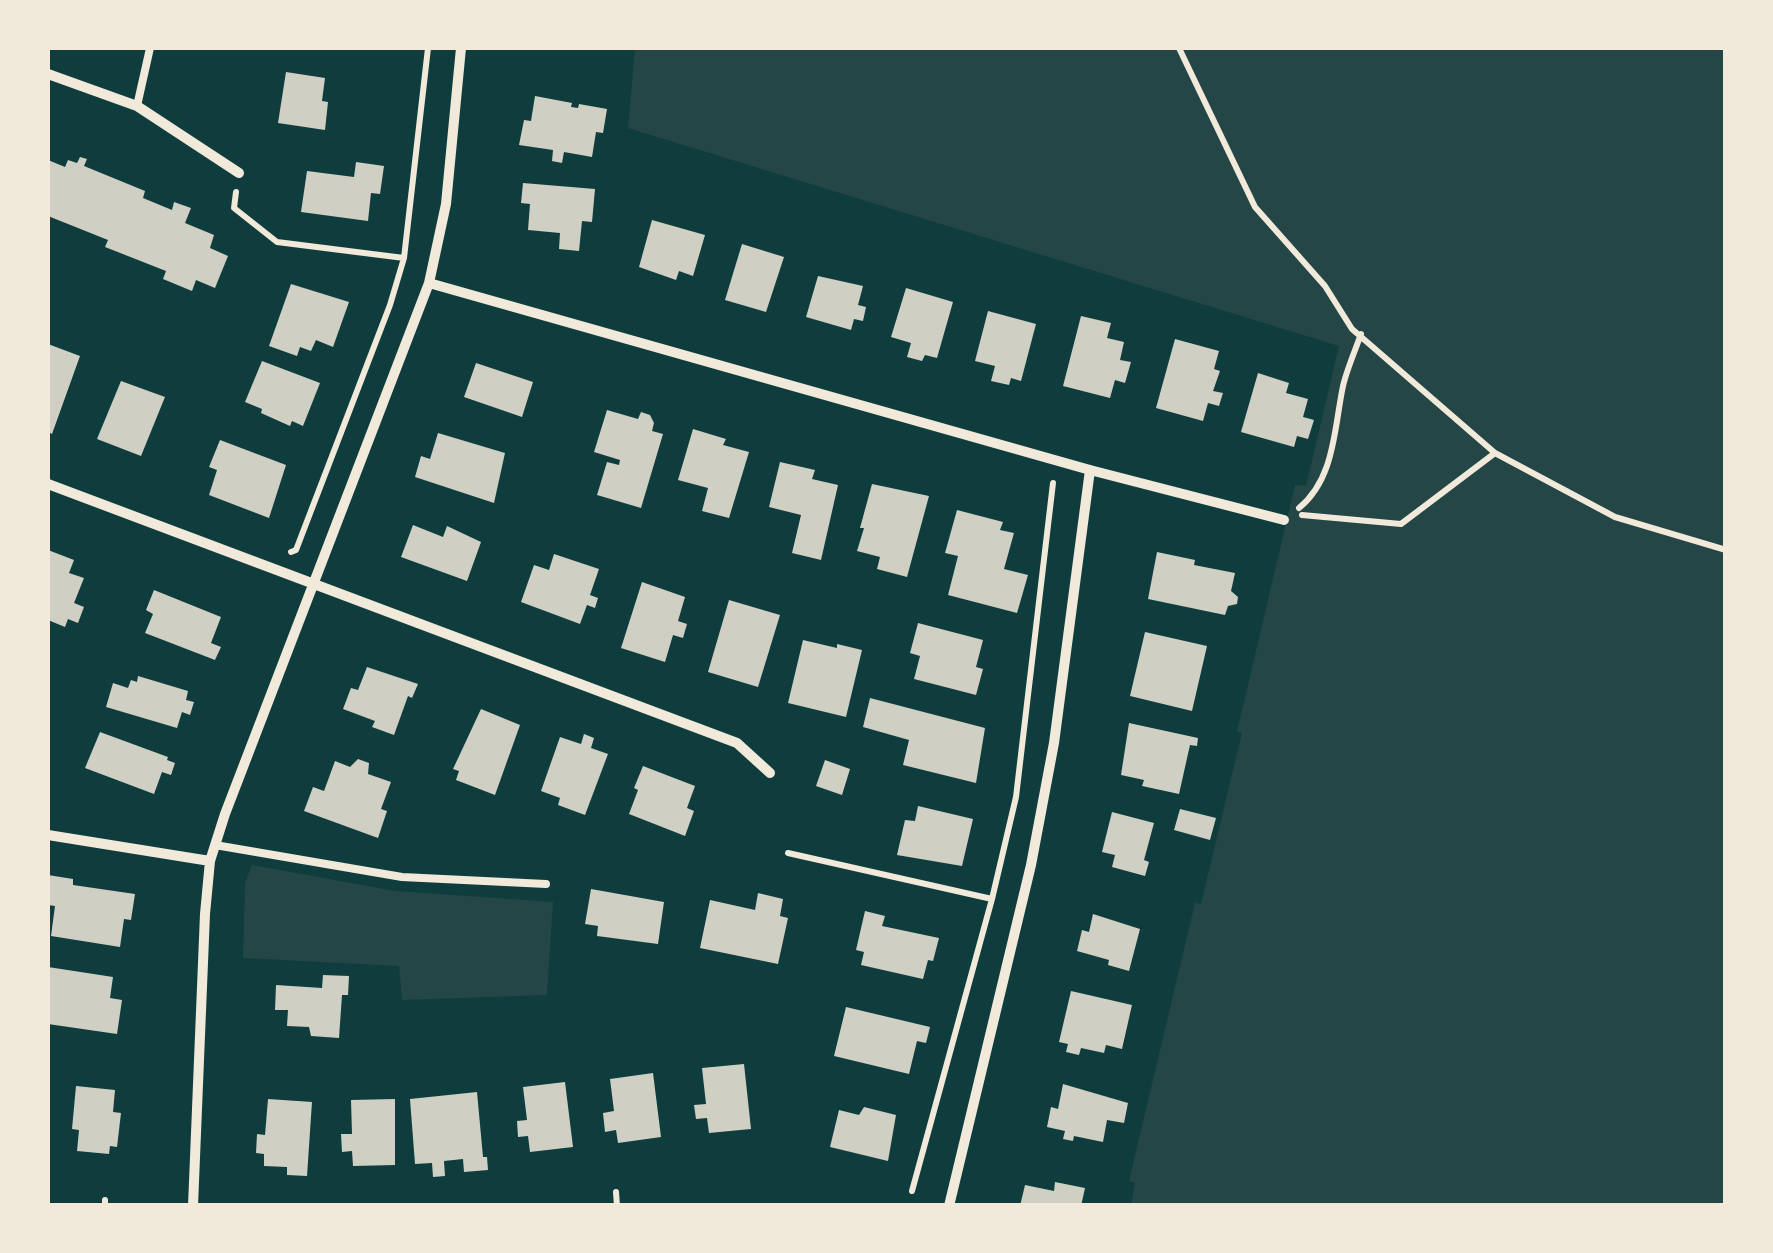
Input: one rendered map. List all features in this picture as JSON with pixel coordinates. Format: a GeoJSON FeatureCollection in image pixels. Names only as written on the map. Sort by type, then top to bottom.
{"type":"FeatureCollection","features":[{"type":"Feature","properties":{"kind":"street"},"geometry":{"type":"LineString","coordinates":[[194,1206],[210,861],[429,283],[446,204],[461,48]]}},
{"type":"Feature","properties":{"kind":"street"},"geometry":{"type":"LineString","coordinates":[[48,74],[137,106],[238,174]]}},
{"type":"Feature","properties":{"kind":"street"},"geometry":{"type":"LineString","coordinates":[[429,283],[1090,470],[1284,520]]}},
{"type":"Feature","properties":{"kind":"street"},"geometry":{"type":"LineString","coordinates":[[948,1206],[1031,866],[1054,743],[1090,470]]}},
{"type":"Feature","properties":{"kind":"street"},"geometry":{"type":"LineString","coordinates":[[48,484],[737,743],[770,774]]}},
{"type":"Feature","properties":{"kind":"street"},"geometry":{"type":"LineString","coordinates":[[48,836],[210,861]]}},
{"type":"Feature","properties":{"kind":"lane"},"geometry":{"type":"LineString","coordinates":[[137,106],[150,48]]}},
{"type":"Feature","properties":{"kind":"lane"},"geometry":{"type":"LineString","coordinates":[[215,845],[402,877],[546,884]]}},
{"type":"Feature","properties":{"kind":"path"},"geometry":{"type":"LineString","coordinates":[[262,564],[272,547],[288,554],[296,550],[390,305],[404,258],[428,48]]}},
{"type":"Feature","properties":{"kind":"path"},"geometry":{"type":"LineString","coordinates":[[1179,48],[1256,207],[1325,286],[1352,329],[1495,453],[1615,517],[1726,550]]}},
{"type":"Feature","properties":{"kind":"path"},"geometry":{"type":"LineString","coordinates":[[238,174],[234,208],[277,242],[404,258]]}},
{"type":"Feature","properties":{"kind":"path"},"geometry":{"type":"LineString","coordinates":[[1361,334],[1344,383],[1334,442],[1316,494],[1291,514],[1402,524],[1495,453]]}},
{"type":"Feature","properties":{"kind":"path"},"geometry":{"type":"LineString","coordinates":[[912,1191],[1016,797],[1055,460]]}},
{"type":"Feature","properties":{"kind":"path"},"geometry":{"type":"LineString","coordinates":[[788,853],[992,899]]}},
{"type":"Feature","properties":{"kind":"path"},"geometry":{"type":"LineString","coordinates":[[616,1192],[618,1206]]}},
{"type":"Feature","properties":{"kind":"shaded area"},"geometry":{"type":"Polygon","coordinates":[[[635,48],[1725,48],[1725,1205],[1131,1205],[1135,1183],[1129,1181],[1195,903],[1201,904],[1242,733],[1237,732],[1295,485],[1306,486],[1339,346],[628,128],[635,48]]]}},
{"type":"Feature","properties":{"kind":"shaded area"},"geometry":{"type":"Polygon","coordinates":[[[252,865],[395,891],[553,902],[547,995],[402,1000],[399,966],[243,958],[245,883],[252,865]]]}},
{"type":"Feature","properties":{"kind":"building"},"geometry":{"type":"Polygon","coordinates":[[[286,72],[325,78],[325,130],[278,123],[286,72]]]}},
{"type":"Feature","properties":{"kind":"building"},"geometry":{"type":"Polygon","coordinates":[[[535,96],[572,103],[571,107],[578,108],[579,104],[607,109],[603,133],[596,132],[592,157],[564,152],[562,163],[552,161],[553,150],[519,145],[524,120],[531,121],[535,96]]]}},
{"type":"Feature","properties":{"kind":"building"},"geometry":{"type":"Polygon","coordinates":[[[80,157],[87,159],[84,166],[145,191],[143,198],[172,210],[174,202],[191,208],[185,223],[214,235],[210,248],[228,256],[215,288],[196,280],[192,291],[163,279],[166,271],[105,247],[108,240],[48,216],[48,160],[65,167],[68,160],[77,163],[80,157]]]}},
{"type":"Feature","properties":{"kind":"building"},"geometry":{"type":"Polygon","coordinates":[[[356,162],[384,166],[380,194],[371,193],[368,221],[301,212],[307,171],[354,177],[356,162]]]}},
{"type":"Feature","properties":{"kind":"building"},"geometry":{"type":"Polygon","coordinates":[[[523,183],[595,189],[592,222],[582,221],[579,251],[559,249],[560,233],[528,230],[530,204],[521,203],[523,183]]]}},
{"type":"Feature","properties":{"kind":"building"},"geometry":{"type":"Polygon","coordinates":[[[652,220],[705,235],[693,276],[679,271],[676,280],[639,267],[652,220]]]}},
{"type":"Feature","properties":{"kind":"building"},"geometry":{"type":"Polygon","coordinates":[[[742,244],[784,257],[766,312],[725,300],[742,244]]]}},
{"type":"Feature","properties":{"kind":"building"},"geometry":{"type":"Polygon","coordinates":[[[818,276],[863,286],[858,305],[866,307],[863,321],[854,319],[851,330],[806,317],[818,276]]]}},
{"type":"Feature","properties":{"kind":"building"},"geometry":{"type":"Polygon","coordinates":[[[291,284],[349,302],[333,347],[316,340],[311,351],[300,347],[297,356],[269,346],[291,284]]]}},
{"type":"Feature","properties":{"kind":"building"},"geometry":{"type":"Polygon","coordinates":[[[906,288],[953,302],[937,358],[925,355],[922,361],[907,357],[911,343],[891,337],[906,288]]]}},
{"type":"Feature","properties":{"kind":"building"},"geometry":{"type":"Polygon","coordinates":[[[988,311],[1036,324],[1021,381],[1011,378],[1009,385],[991,381],[995,366],[975,361],[988,311]]]}},
{"type":"Feature","properties":{"kind":"building"},"geometry":{"type":"Polygon","coordinates":[[[1081,316],[1111,323],[1107,338],[1124,342],[1120,360],[1131,362],[1125,383],[1115,380],[1110,398],[1063,386],[1081,316]]]}},
{"type":"Feature","properties":{"kind":"building"},"geometry":{"type":"Polygon","coordinates":[[[1175,339],[1219,351],[1214,369],[1220,371],[1213,391],[1223,393],[1219,406],[1208,403],[1203,421],[1156,408],[1175,339]]]}},
{"type":"Feature","properties":{"kind":"building"},"geometry":{"type":"Polygon","coordinates":[[[48,344],[80,356],[52,434],[48,432],[48,344]]]}},
{"type":"Feature","properties":{"kind":"building"},"geometry":{"type":"Polygon","coordinates":[[[262,361],[320,383],[303,426],[292,421],[290,426],[245,402],[262,361]]]}},
{"type":"Feature","properties":{"kind":"building"},"geometry":{"type":"Polygon","coordinates":[[[476,363],[533,382],[522,417],[464,397],[476,363]]]}},
{"type":"Feature","properties":{"kind":"building"},"geometry":{"type":"Polygon","coordinates":[[[1258,373],[1289,383],[1286,393],[1308,399],[1303,417],[1314,420],[1308,439],[1297,436],[1294,447],[1241,432],[1258,373]]]}},
{"type":"Feature","properties":{"kind":"building"},"geometry":{"type":"Polygon","coordinates":[[[121,381],[165,397],[141,456],[97,439],[121,381]]]}},
{"type":"Feature","properties":{"kind":"building"},"geometry":{"type":"Polygon","coordinates":[[[607,410],[638,419],[641,412],[650,415],[652,431],[663,434],[641,508],[597,495],[607,462],[619,465],[620,460],[594,452],[607,410]]]}},
{"type":"Feature","properties":{"kind":"building"},"geometry":{"type":"Polygon","coordinates":[[[693,429],[726,439],[723,445],[749,452],[729,518],[702,511],[708,488],[678,480],[693,429]]]}},
{"type":"Feature","properties":{"kind":"building"},"geometry":{"type":"Polygon","coordinates":[[[438,433],[505,453],[494,503],[415,477],[421,456],[430,459],[438,433]]]}},
{"type":"Feature","properties":{"kind":"building"},"geometry":{"type":"Polygon","coordinates":[[[220,440],[286,465],[269,518],[209,495],[217,470],[209,467],[220,440]]]}},
{"type":"Feature","properties":{"kind":"building"},"geometry":{"type":"Polygon","coordinates":[[[780,462],[815,470],[812,479],[838,485],[821,560],[792,553],[801,515],[769,507],[780,462]]]}},
{"type":"Feature","properties":{"kind":"building"},"geometry":{"type":"Polygon","coordinates":[[[872,484],[929,496],[907,577],[877,569],[880,557],[857,551],[872,484]]]}},
{"type":"Feature","properties":{"kind":"building"},"geometry":{"type":"Polygon","coordinates":[[[957,510],[1003,522],[1000,530],[1014,533],[1004,569],[1028,575],[1017,613],[948,595],[958,556],[945,553],[957,510]]]}},
{"type":"Feature","properties":{"kind":"building"},"geometry":{"type":"Polygon","coordinates":[[[413,525],[443,537],[447,526],[481,542],[467,581],[401,557],[413,525]]]}},
{"type":"Feature","properties":{"kind":"building"},"geometry":{"type":"Polygon","coordinates":[[[48,550],[74,560],[69,573],[84,578],[74,603],[84,607],[78,623],[68,619],[65,627],[48,620],[48,550]]]}},
{"type":"Feature","properties":{"kind":"building"},"geometry":{"type":"Polygon","coordinates":[[[1157,552],[1235,573],[1231,591],[1238,597],[1237,604],[1228,606],[1225,615],[1148,599],[1157,552]]]}},
{"type":"Feature","properties":{"kind":"building"},"geometry":{"type":"Polygon","coordinates":[[[554,554],[599,569],[590,595],[598,598],[595,608],[587,605],[580,624],[521,602],[534,565],[549,570],[554,554]]]}},
{"type":"Feature","properties":{"kind":"building"},"geometry":{"type":"Polygon","coordinates":[[[642,582],[685,597],[678,621],[687,624],[683,638],[673,635],[665,662],[621,648],[642,582]]]}},
{"type":"Feature","properties":{"kind":"building"},"geometry":{"type":"Polygon","coordinates":[[[154,590],[221,617],[211,643],[221,647],[215,660],[145,633],[153,614],[146,610],[154,590]]]}},
{"type":"Feature","properties":{"kind":"building"},"geometry":{"type":"Polygon","coordinates":[[[729,600],[780,615],[758,687],[708,672],[729,600]]]}},
{"type":"Feature","properties":{"kind":"building"},"geometry":{"type":"Polygon","coordinates":[[[918,623],[983,640],[976,667],[983,669],[976,695],[914,679],[920,656],[910,653],[918,623]]]}},
{"type":"Feature","properties":{"kind":"building"},"geometry":{"type":"Polygon","coordinates":[[[1145,632],[1207,646],[1192,711],[1130,696],[1145,632]]]}},
{"type":"Feature","properties":{"kind":"building"},"geometry":{"type":"Polygon","coordinates":[[[803,640],[862,650],[846,717],[788,703],[803,640]]]}},
{"type":"Feature","properties":{"kind":"building"},"geometry":{"type":"Polygon","coordinates":[[[367,667],[418,684],[412,698],[408,696],[394,735],[372,727],[375,721],[343,709],[351,688],[358,690],[367,667]]]}},
{"type":"Feature","properties":{"kind":"building"},"geometry":{"type":"Polygon","coordinates":[[[138,676],[188,691],[186,700],[194,702],[190,715],[182,712],[177,728],[106,707],[113,683],[128,688],[131,680],[137,682],[138,676]]]}},
{"type":"Feature","properties":{"kind":"building"},"geometry":{"type":"Polygon","coordinates":[[[870,698],[985,728],[976,783],[903,765],[909,740],[863,727],[870,698]]]}},
{"type":"Feature","properties":{"kind":"building"},"geometry":{"type":"Polygon","coordinates":[[[481,709],[520,725],[495,795],[456,780],[459,771],[453,769],[481,709]]]}},
{"type":"Feature","properties":{"kind":"building"},"geometry":{"type":"Polygon","coordinates":[[[1129,723],[1198,738],[1197,746],[1190,745],[1179,794],[1142,786],[1144,780],[1121,775],[1129,723]]]}},
{"type":"Feature","properties":{"kind":"building"},"geometry":{"type":"Polygon","coordinates":[[[100,732],[168,757],[175,763],[171,775],[162,772],[154,794],[85,768],[100,732]]]}},
{"type":"Feature","properties":{"kind":"building"},"geometry":{"type":"Polygon","coordinates":[[[584,734],[594,738],[591,748],[608,754],[585,815],[558,805],[560,798],[541,791],[560,737],[581,744],[584,734]]]}},
{"type":"Feature","properties":{"kind":"building"},"geometry":{"type":"Polygon","coordinates":[[[358,759],[369,763],[368,774],[391,782],[381,809],[387,811],[378,838],[304,811],[313,787],[324,791],[335,761],[350,767],[358,759]]]}},
{"type":"Feature","properties":{"kind":"building"},"geometry":{"type":"Polygon","coordinates":[[[825,760],[850,769],[842,795],[816,786],[825,760]]]}},
{"type":"Feature","properties":{"kind":"building"},"geometry":{"type":"Polygon","coordinates":[[[643,766],[695,786],[687,808],[694,811],[685,836],[629,814],[643,766]]]}},
{"type":"Feature","properties":{"kind":"building"},"geometry":{"type":"Polygon","coordinates":[[[918,806],[973,819],[962,866],[897,855],[905,820],[915,821],[918,806]]]}},
{"type":"Feature","properties":{"kind":"building"},"geometry":{"type":"Polygon","coordinates":[[[1180,809],[1216,818],[1210,840],[1174,830],[1180,809]]]}},
{"type":"Feature","properties":{"kind":"building"},"geometry":{"type":"Polygon","coordinates":[[[1112,812],[1154,823],[1144,860],[1149,862],[1145,876],[1112,867],[1115,855],[1102,852],[1112,812]]]}},
{"type":"Feature","properties":{"kind":"building"},"geometry":{"type":"Polygon","coordinates":[[[48,875],[73,879],[73,885],[135,894],[131,920],[124,919],[120,947],[51,936],[55,906],[48,905],[48,875]]]}},
{"type":"Feature","properties":{"kind":"building"},"geometry":{"type":"Polygon","coordinates":[[[591,889],[664,902],[658,944],[597,936],[598,926],[585,924],[591,889]]]}},
{"type":"Feature","properties":{"kind":"building"},"geometry":{"type":"Polygon","coordinates":[[[758,893],[783,899],[780,916],[788,918],[778,964],[700,948],[710,900],[755,910],[758,893]]]}},
{"type":"Feature","properties":{"kind":"building"},"geometry":{"type":"Polygon","coordinates":[[[865,911],[885,916],[882,926],[939,938],[923,979],[861,965],[864,952],[856,950],[865,911]]]}},
{"type":"Feature","properties":{"kind":"building"},"geometry":{"type":"Polygon","coordinates":[[[1093,914],[1140,929],[1129,971],[1108,965],[1109,960],[1077,951],[1082,930],[1089,932],[1093,914]]]}},
{"type":"Feature","properties":{"kind":"building"},"geometry":{"type":"Polygon","coordinates":[[[48,967],[113,977],[110,998],[122,1000],[117,1034],[48,1024],[48,967]]]}},
{"type":"Feature","properties":{"kind":"building"},"geometry":{"type":"Polygon","coordinates":[[[323,975],[349,976],[348,995],[342,995],[339,1038],[311,1036],[309,1027],[287,1026],[288,1010],[275,1010],[276,985],[322,988],[323,975]]]}},
{"type":"Feature","properties":{"kind":"building"},"geometry":{"type":"Polygon","coordinates":[[[1071,991],[1132,1005],[1122,1049],[1106,1045],[1104,1053],[1081,1048],[1079,1055],[1066,1052],[1068,1044],[1059,1042],[1071,991]]]}},
{"type":"Feature","properties":{"kind":"building"},"geometry":{"type":"Polygon","coordinates":[[[846,1007],[930,1027],[926,1043],[917,1041],[909,1074],[834,1056],[846,1007]]]}},
{"type":"Feature","properties":{"kind":"building"},"geometry":{"type":"Polygon","coordinates":[[[744,1064],[751,1129],[709,1133],[707,1118],[696,1119],[694,1105],[706,1104],[702,1068],[744,1064]]]}},
{"type":"Feature","properties":{"kind":"building"},"geometry":{"type":"Polygon","coordinates":[[[653,1073],[661,1137],[618,1143],[616,1130],[605,1132],[603,1113],[614,1111],[610,1079],[653,1073]]]}},
{"type":"Feature","properties":{"kind":"building"},"geometry":{"type":"Polygon","coordinates":[[[565,1082],[573,1147],[530,1152],[528,1136],[518,1137],[517,1121],[527,1120],[523,1087],[565,1082]]]}},
{"type":"Feature","properties":{"kind":"building"},"geometry":{"type":"Polygon","coordinates":[[[1063,1084],[1128,1103],[1124,1123],[1107,1120],[1103,1142],[1074,1136],[1073,1141],[1063,1139],[1065,1131],[1047,1127],[1051,1107],[1058,1109],[1063,1084]]]}},
{"type":"Feature","properties":{"kind":"building"},"geometry":{"type":"Polygon","coordinates":[[[76,1086],[115,1090],[113,1112],[121,1113],[117,1147],[110,1146],[109,1154],[77,1151],[79,1130],[72,1129],[76,1086]]]}},
{"type":"Feature","properties":{"kind":"building"},"geometry":{"type":"Polygon","coordinates":[[[477,1092],[483,1157],[487,1157],[488,1170],[464,1172],[463,1159],[444,1161],[445,1176],[433,1177],[432,1163],[415,1164],[410,1099],[477,1092]]]}},
{"type":"Feature","properties":{"kind":"building"},"geometry":{"type":"Polygon","coordinates":[[[268,1099],[312,1102],[307,1176],[287,1175],[287,1167],[264,1166],[264,1154],[256,1153],[257,1134],[265,1135],[268,1099]]]}},
{"type":"Feature","properties":{"kind":"building"},"geometry":{"type":"Polygon","coordinates":[[[395,1099],[395,1165],[353,1166],[352,1151],[342,1152],[341,1134],[352,1134],[351,1100],[395,1099]]]}},
{"type":"Feature","properties":{"kind":"building"},"geometry":{"type":"Polygon","coordinates":[[[864,1107],[896,1115],[888,1161],[830,1147],[839,1110],[859,1115],[864,1107]]]}},
{"type":"Feature","properties":{"kind":"building"},"geometry":{"type":"Polygon","coordinates":[[[1055,1182],[1085,1188],[1081,1206],[1020,1206],[1025,1185],[1054,1191],[1055,1182]]]}}]}
